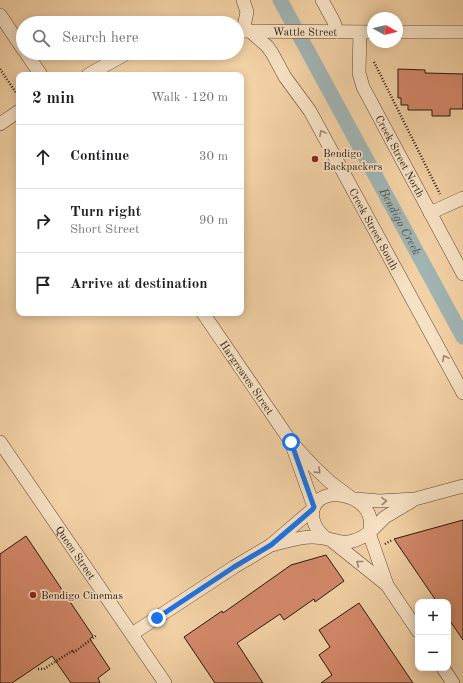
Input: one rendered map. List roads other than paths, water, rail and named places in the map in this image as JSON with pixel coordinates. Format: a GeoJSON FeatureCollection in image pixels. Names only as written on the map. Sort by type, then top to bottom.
{"type":"FeatureCollection","features":[{"type":"Feature","properties":{"kind":"street"},"geometry":{"type":"LineString","coordinates":[[243,0],[247,12],[244,26]]}},
{"type":"Feature","properties":{"kind":"street"},"geometry":{"type":"LineString","coordinates":[[322,0],[334,22],[337,32]]}},
{"type":"Feature","properties":{"kind":"street"},"geometry":{"type":"LineString","coordinates":[[0,15],[16,39]]}},
{"type":"Feature","properties":{"kind":"street","name":"Wattle Street"},"geometry":{"type":"LineString","coordinates":[[244,31],[367,32]]}},
{"type":"Feature","properties":{"kind":"street","name":"Creek Street South"},"geometry":{"type":"LineString","coordinates":[[244,32],[269,50],[285,77],[310,111],[463,392]]}},
{"type":"Feature","properties":{"kind":"street","name":"Creek Street North"},"geometry":{"type":"LineString","coordinates":[[367,32],[359,72],[363,87],[463,274]]}},
{"type":"Feature","properties":{"kind":"street"},"geometry":{"type":"LineString","coordinates":[[403,32],[463,32]]}},
{"type":"Feature","properties":{"kind":"street"},"geometry":{"type":"LineString","coordinates":[[31,60],[39,72]]}},
{"type":"Feature","properties":{"kind":"street"},"geometry":{"type":"LineString","coordinates":[[93,72],[115,60]]}},
{"type":"Feature","properties":{"kind":"street"},"geometry":{"type":"LineString","coordinates":[[0,124],[16,114]]}},
{"type":"Feature","properties":{"kind":"street"},"geometry":{"type":"LineString","coordinates":[[430,213],[463,198]]}},
{"type":"Feature","properties":{"kind":"street","name":"Hargreaves Street"},"geometry":{"type":"LineString","coordinates":[[205,316],[291,442],[330,482],[352,498]]}},
{"type":"Feature","properties":{"kind":"street","name":"Queen Street"},"geometry":{"type":"LineString","coordinates":[[0,442],[164,683]]}},
{"type":"Feature","properties":{"kind":"street","name":"Hargreaves Street"},"geometry":{"type":"LineString","coordinates":[[291,442],[314,508]]}},
{"type":"Feature","properties":{"kind":"street"},"geometry":{"type":"LineString","coordinates":[[132,634],[234,567],[271,545],[314,508],[319,500],[330,495],[340,495],[376,501],[415,499],[463,486]]}},
{"type":"Feature","properties":{"kind":"street"},"geometry":{"type":"LineString","coordinates":[[352,498],[363,505],[368,513],[370,533],[386,585]]}},
{"type":"Feature","properties":{"kind":"street"},"geometry":{"type":"LineString","coordinates":[[271,545],[314,537],[347,543],[358,540],[370,533],[379,522],[391,512],[415,499]]}},
{"type":"Feature","properties":{"kind":"street"},"geometry":{"type":"LineString","coordinates":[[314,508],[313,517],[315,525],[320,533],[386,585],[415,628]]}},
{"type":"Feature","properties":{"kind":"street"},"geometry":{"type":"LineString","coordinates":[[445,671],[453,683]]}},
{"type":"Feature","properties":{"kind":"waterway","name":"Bendigo Creek"},"geometry":{"type":"LineString","coordinates":[[280,0],[463,337]]}},
{"type":"Feature","properties":{"kind":"place","name":"Bendigo Backpackers"},"geometry":{"type":"Point","coordinates":[315,159]}},
{"type":"Feature","properties":{"kind":"place","name":"Bendigo Cinemas"},"geometry":{"type":"Point","coordinates":[33,595]}}]}
